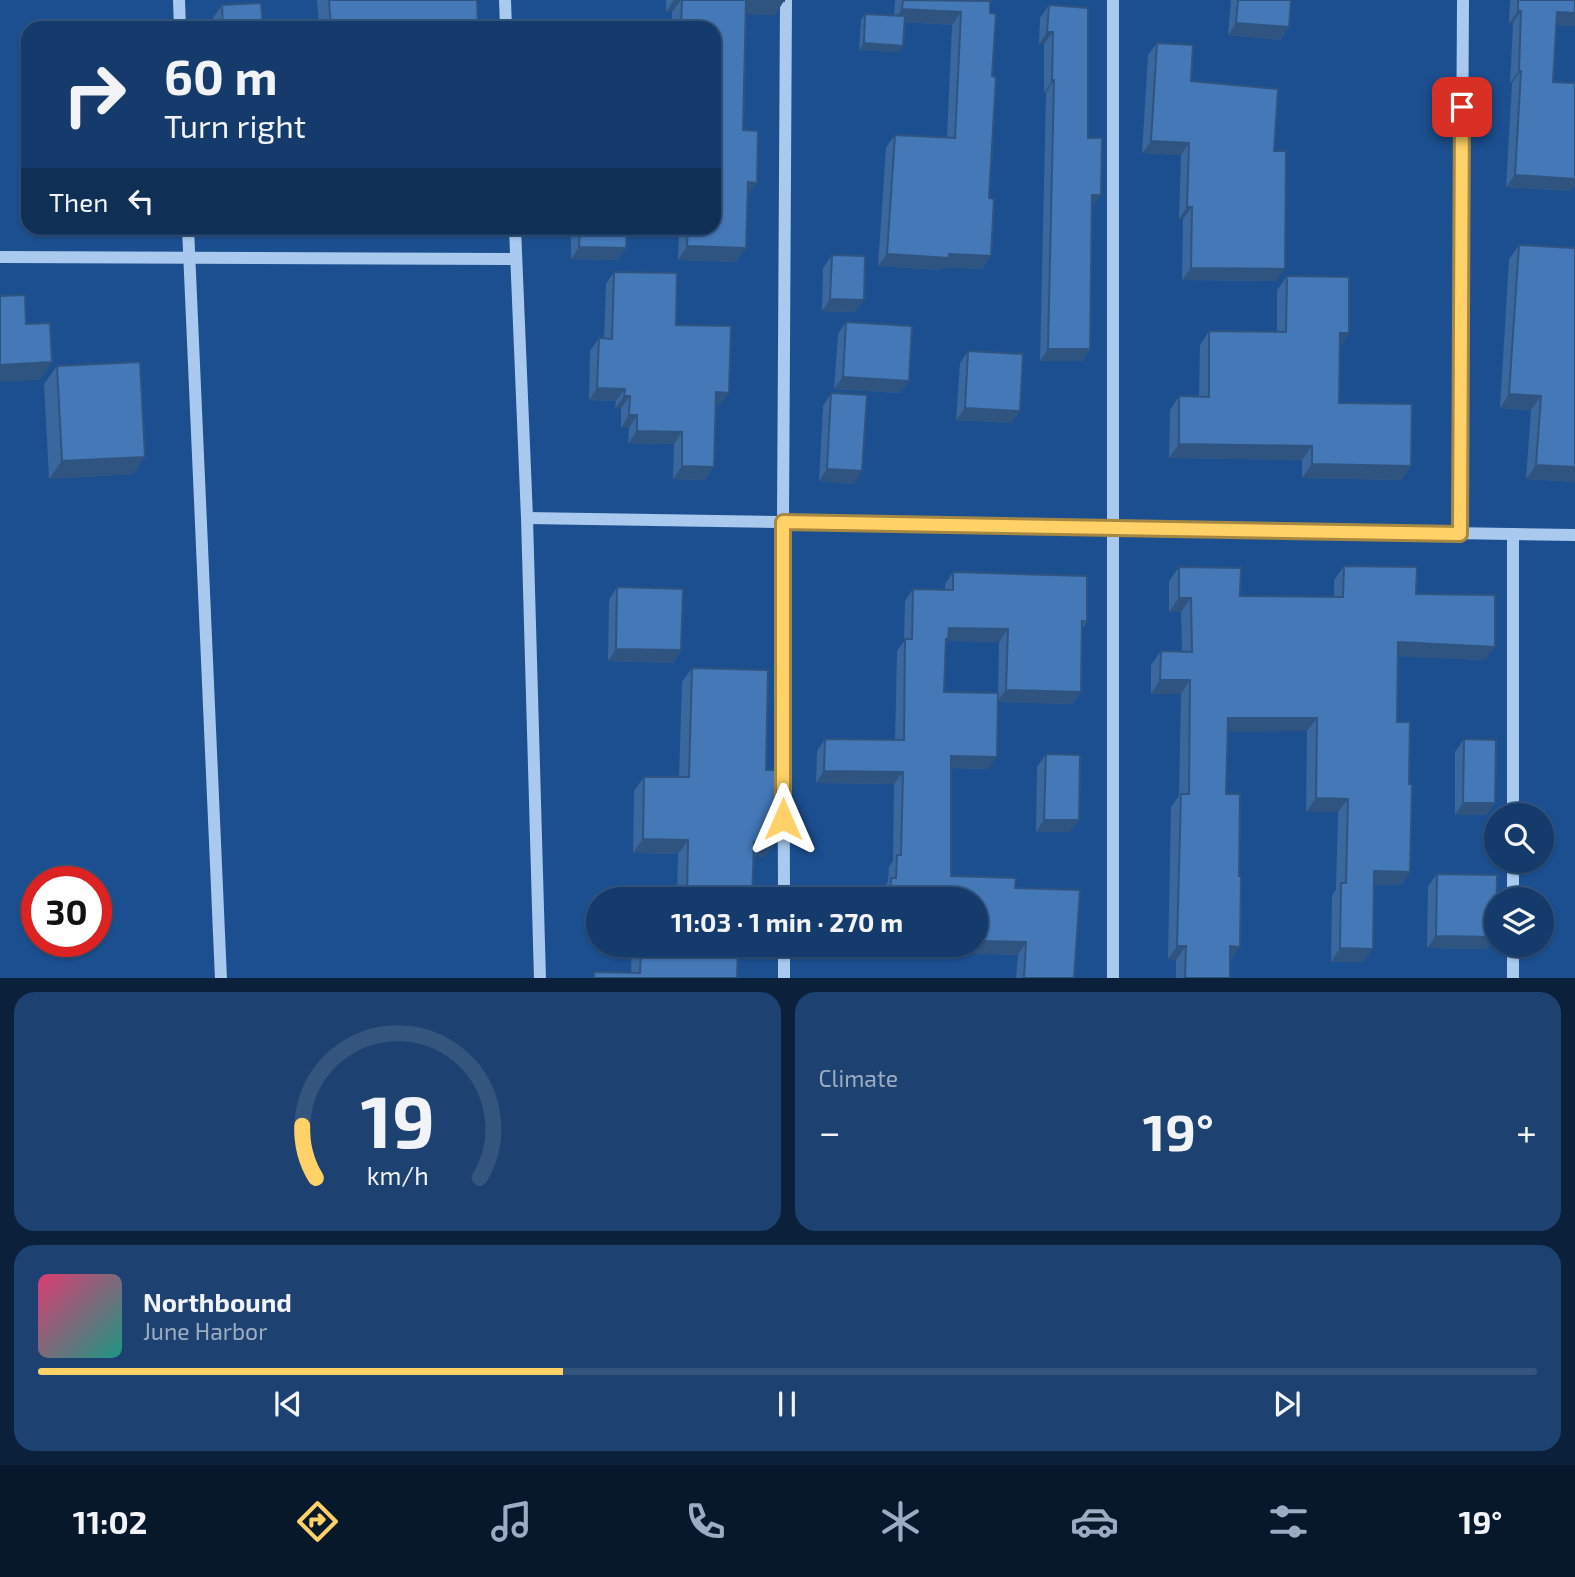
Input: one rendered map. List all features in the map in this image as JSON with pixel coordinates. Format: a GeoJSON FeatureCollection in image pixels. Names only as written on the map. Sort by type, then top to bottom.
{"type":"FeatureCollection","features":[{"type":"Feature","properties":{"kind":"street"},"geometry":{"type":"LineString","coordinates":[[179,0],[180,21]]}},
{"type":"Feature","properties":{"kind":"street"},"geometry":{"type":"LineString","coordinates":[[505,0],[506,21]]}},
{"type":"Feature","properties":{"kind":"street"},"geometry":{"type":"LineString","coordinates":[[784,887],[786,0]]}},
{"type":"Feature","properties":{"kind":"street"},"geometry":{"type":"LineString","coordinates":[[1113,0],[1113,978]]}},
{"type":"Feature","properties":{"kind":"street"},"geometry":{"type":"LineString","coordinates":[[1460,534],[1462,0]]}},
{"type":"Feature","properties":{"kind":"street"},"geometry":{"type":"LineString","coordinates":[[188,235],[221,978]]}},
{"type":"Feature","properties":{"kind":"street"},"geometry":{"type":"LineString","coordinates":[[515,235],[527,518],[540,978]]}},
{"type":"Feature","properties":{"kind":"street"},"geometry":{"type":"LineString","coordinates":[[0,257],[516,259]]}},
{"type":"Feature","properties":{"kind":"street"},"geometry":{"type":"LineString","coordinates":[[527,518],[1575,536]]}},
{"type":"Feature","properties":{"kind":"street"},"geometry":{"type":"LineString","coordinates":[[1513,534],[1513,803]]}},
{"type":"Feature","properties":{"kind":"street"},"geometry":{"type":"LineString","coordinates":[[784,957],[784,978]]}},
{"type":"Feature","properties":{"kind":"street"},"geometry":{"type":"LineString","coordinates":[[1513,957],[1513,978]]}},
{"type":"Feature","properties":{"kind":"building"},"geometry":{"type":"Polygon","coordinates":[[[329,0],[477,0],[478,21],[330,21],[329,0]]]}},
{"type":"Feature","properties":{"kind":"building"},"geometry":{"type":"Polygon","coordinates":[[[682,0],[746,0],[743,130],[758,131],[757,183],[748,182],[746,248],[687,246],[688,235],[721,235],[721,21],[681,21],[682,0]]]}},
{"type":"Feature","properties":{"kind":"building"},"geometry":{"type":"Polygon","coordinates":[[[903,0],[990,1],[990,13],[996,14],[992,76],[996,77],[989,198],[994,199],[991,256],[949,254],[949,258],[887,254],[895,135],[955,138],[961,12],[902,9],[903,0]]]}},
{"type":"Feature","properties":{"kind":"building"},"geometry":{"type":"Polygon","coordinates":[[[1238,0],[1291,0],[1289,27],[1236,23],[1238,0]]]}},
{"type":"Feature","properties":{"kind":"building"},"geometry":{"type":"Polygon","coordinates":[[[1518,0],[1575,0],[1575,13],[1557,12],[1553,82],[1575,83],[1575,179],[1515,175],[1521,71],[1521,11],[1518,11],[1518,0]]]}},
{"type":"Feature","properties":{"kind":"building"},"geometry":{"type":"Polygon","coordinates":[[[261,3],[262,21],[223,21],[222,5],[261,3]]]}},
{"type":"Feature","properties":{"kind":"building"},"geometry":{"type":"Polygon","coordinates":[[[1049,5],[1088,8],[1088,138],[1102,138],[1101,195],[1092,195],[1090,349],[1048,349],[1054,80],[1053,32],[1047,32],[1049,5]]]}},
{"type":"Feature","properties":{"kind":"building"},"geometry":{"type":"Polygon","coordinates":[[[865,14],[905,16],[903,46],[864,43],[865,14]]]}},
{"type":"Feature","properties":{"kind":"building"},"geometry":{"type":"Polygon","coordinates":[[[1157,43],[1193,45],[1191,81],[1278,89],[1274,151],[1286,151],[1285,269],[1191,268],[1192,207],[1187,207],[1189,143],[1151,141],[1157,43]]]}},
{"type":"Feature","properties":{"kind":"building"},"geometry":{"type":"Polygon","coordinates":[[[580,235],[627,235],[626,248],[579,247],[580,235]]]}},
{"type":"Feature","properties":{"kind":"building"},"geometry":{"type":"Polygon","coordinates":[[[1519,245],[1575,248],[1575,467],[1536,465],[1541,396],[1509,394],[1519,245]]]}},
{"type":"Feature","properties":{"kind":"building"},"geometry":{"type":"Polygon","coordinates":[[[832,255],[865,256],[864,300],[830,299],[832,255]]]}},
{"type":"Feature","properties":{"kind":"building"},"geometry":{"type":"Polygon","coordinates":[[[614,272],[677,273],[676,325],[731,326],[729,393],[716,392],[714,467],[682,466],[682,432],[637,431],[637,415],[629,415],[630,396],[624,396],[625,389],[597,388],[599,338],[612,339],[614,272]]]}},
{"type":"Feature","properties":{"kind":"building"},"geometry":{"type":"Polygon","coordinates":[[[1287,276],[1349,277],[1349,333],[1340,333],[1339,403],[1412,404],[1411,466],[1312,464],[1312,446],[1179,444],[1179,396],[1209,397],[1209,331],[1286,332],[1287,276]]]}},
{"type":"Feature","properties":{"kind":"building"},"geometry":{"type":"Polygon","coordinates":[[[25,295],[26,324],[50,323],[52,362],[0,365],[0,296],[25,295]]]}},
{"type":"Feature","properties":{"kind":"building"},"geometry":{"type":"Polygon","coordinates":[[[846,322],[912,326],[909,381],[843,377],[846,322]]]}},
{"type":"Feature","properties":{"kind":"building"},"geometry":{"type":"Polygon","coordinates":[[[968,351],[1023,354],[1020,411],[965,408],[968,351]]]}},
{"type":"Feature","properties":{"kind":"building"},"geometry":{"type":"Polygon","coordinates":[[[140,362],[145,457],[62,461],[57,366],[140,362]]]}},
{"type":"Feature","properties":{"kind":"building"},"geometry":{"type":"Polygon","coordinates":[[[831,393],[867,395],[862,471],[827,469],[831,393]]]}},
{"type":"Feature","properties":{"kind":"building"},"geometry":{"type":"Polygon","coordinates":[[[1344,566],[1417,567],[1416,594],[1495,595],[1495,647],[1398,642],[1397,722],[1410,722],[1410,872],[1374,871],[1373,949],[1340,948],[1341,883],[1346,883],[1348,799],[1316,798],[1317,718],[1228,718],[1226,794],[1240,794],[1240,947],[1230,946],[1230,978],[1185,978],[1186,946],[1177,946],[1181,794],[1189,794],[1190,680],[1160,680],[1161,651],[1192,652],[1191,598],[1179,598],[1179,567],[1241,568],[1240,596],[1343,597],[1344,566]]]}},
{"type":"Feature","properties":{"kind":"building"},"geometry":{"type":"Polygon","coordinates":[[[953,572],[1087,576],[1087,622],[1082,621],[1081,692],[1006,690],[1008,629],[949,628],[946,639],[944,692],[998,693],[997,757],[951,756],[951,876],[1016,878],[1015,888],[1080,890],[1074,978],[1024,978],[1026,942],[988,941],[988,887],[891,887],[891,878],[896,878],[897,855],[901,855],[903,772],[824,771],[825,739],[904,740],[905,639],[912,639],[913,589],[953,590],[953,572]]]}},
{"type":"Feature","properties":{"kind":"building"},"geometry":{"type":"Polygon","coordinates":[[[617,587],[683,589],[681,650],[616,649],[617,587]]]}},
{"type":"Feature","properties":{"kind":"building"},"geometry":{"type":"Polygon","coordinates":[[[692,668],[768,670],[766,770],[777,770],[775,843],[754,842],[752,887],[687,887],[688,840],[643,839],[644,777],[689,777],[692,668]]]}},
{"type":"Feature","properties":{"kind":"building"},"geometry":{"type":"Polygon","coordinates":[[[1464,739],[1496,740],[1495,803],[1463,803],[1464,739]]]}},
{"type":"Feature","properties":{"kind":"building"},"geometry":{"type":"Polygon","coordinates":[[[1046,754],[1080,755],[1079,820],[1044,820],[1046,754]]]}},
{"type":"Feature","properties":{"kind":"building"},"geometry":{"type":"Polygon","coordinates":[[[1437,874],[1497,875],[1497,887],[1484,887],[1484,937],[1436,936],[1437,874]]]}},
{"type":"Feature","properties":{"kind":"building"},"geometry":{"type":"Polygon","coordinates":[[[641,957],[738,957],[737,978],[594,978],[594,972],[640,973],[641,957]]]}},
{"type":"Feature","properties":{"kind":"route"},"geometry":{"type":"LineString","coordinates":[[783,819],[783,522],[1460,534],[1462,107]]}}]}
